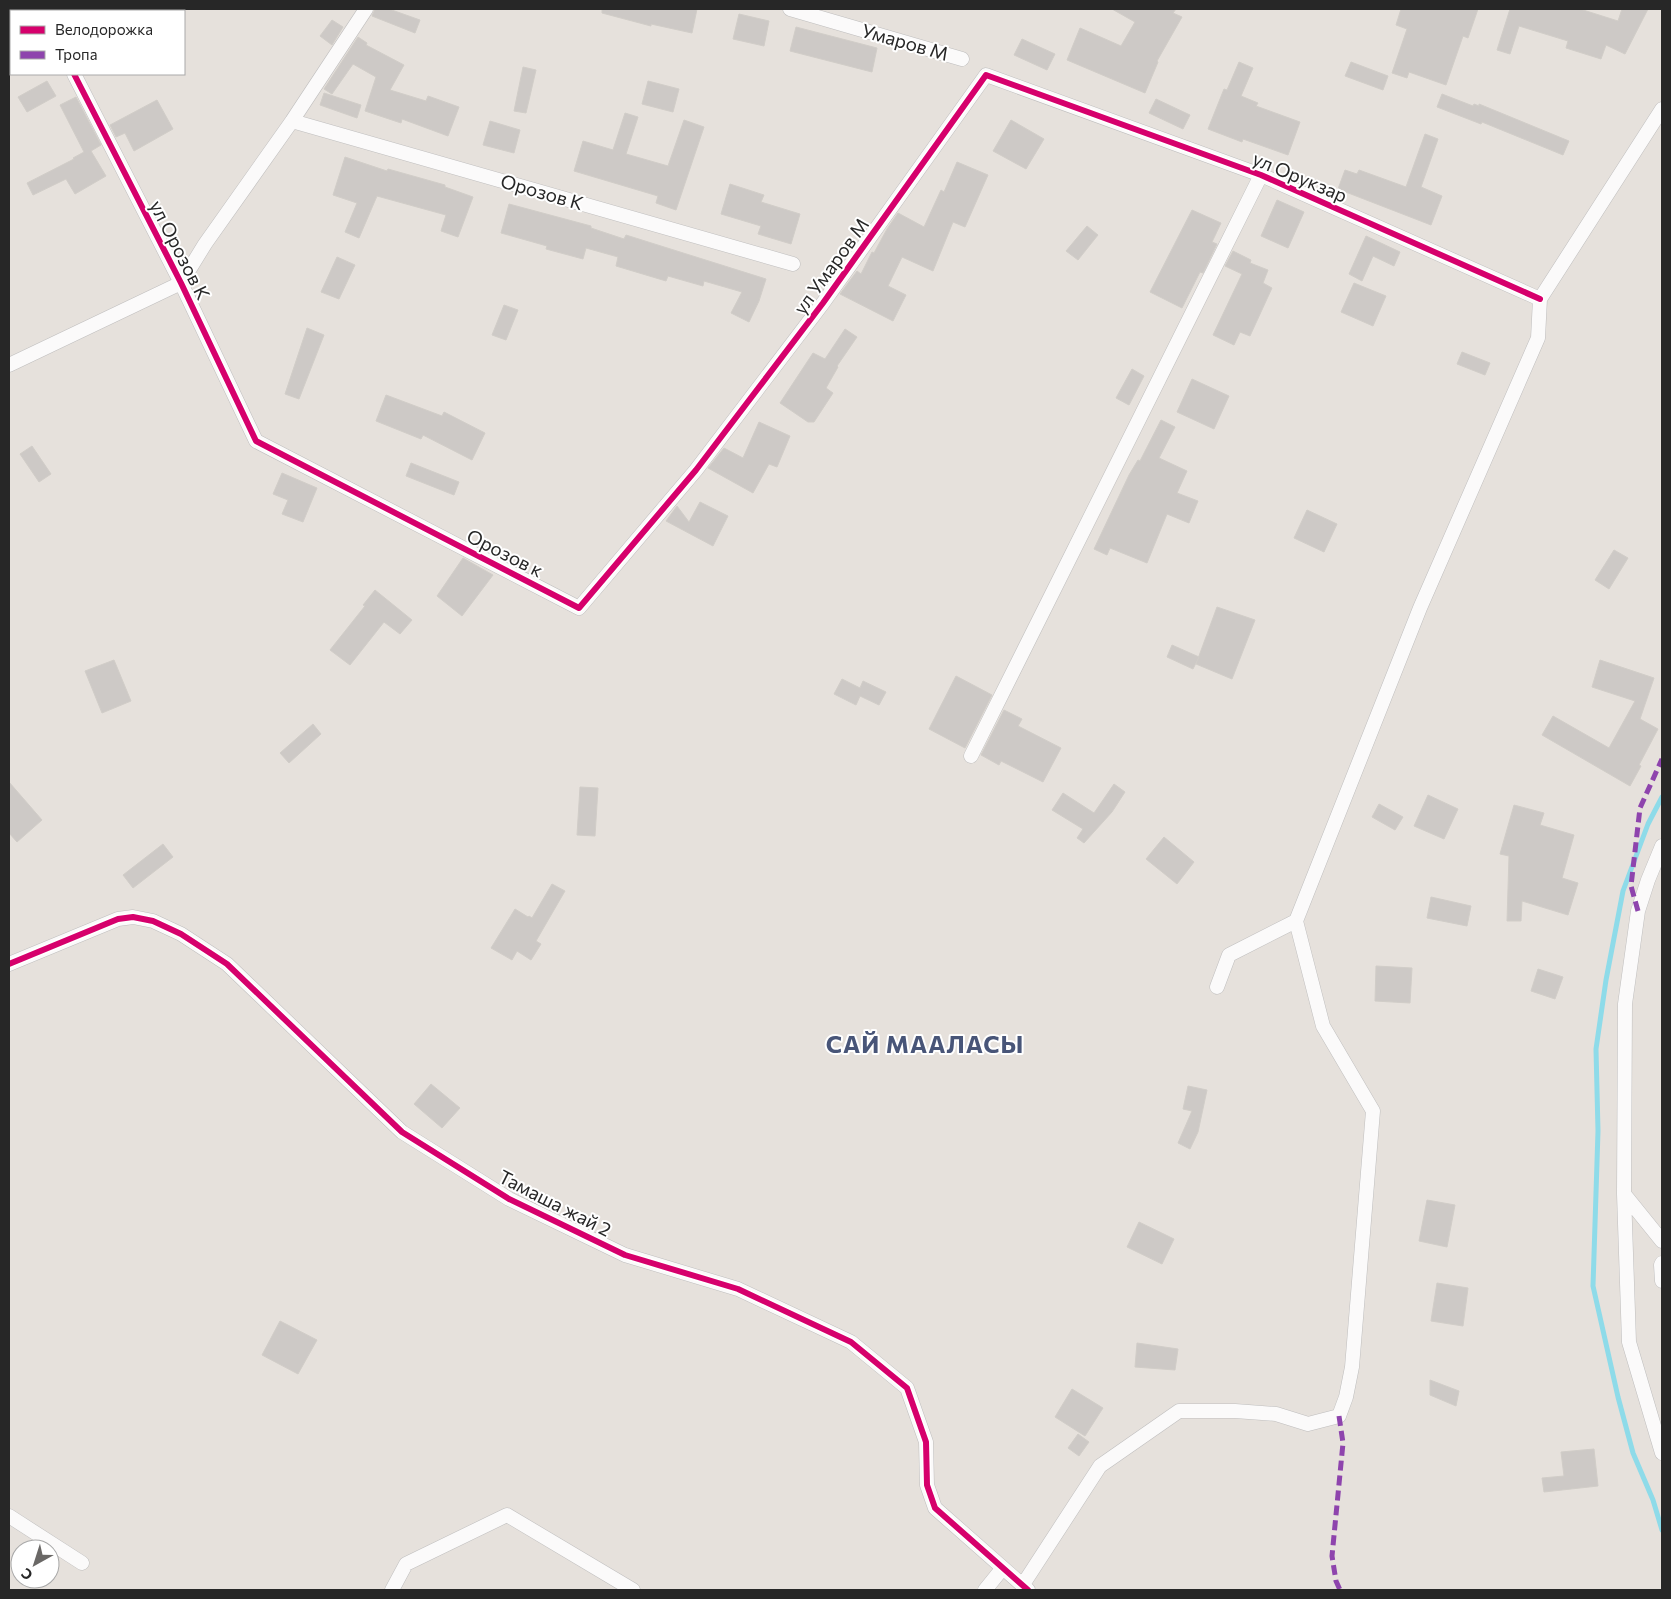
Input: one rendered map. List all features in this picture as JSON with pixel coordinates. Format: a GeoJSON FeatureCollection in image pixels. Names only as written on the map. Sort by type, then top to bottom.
{"type":"FeatureCollection","features":[{"type":"Feature","properties":{"kind":"street","name":"ул Орозов К"},"geometry":{"type":"LineString","coordinates":[[9,365],[181,283],[205,244],[292,121],[366,9]]}},
{"type":"Feature","properties":{"kind":"street","name":"Умаров М"},"geometry":{"type":"LineString","coordinates":[[790,9],[962,59]]}},
{"type":"Feature","properties":{"kind":"street","name":"ул Орозов К"},"geometry":{"type":"LineString","coordinates":[[75,75],[181,283],[256,441]]}},
{"type":"Feature","properties":{"kind":"street","name":"ул Орукзар"},"geometry":{"type":"LineString","coordinates":[[986,75],[1261,175],[1540,299]]}},
{"type":"Feature","properties":{"kind":"street","name":"ул Умаров М"},"geometry":{"type":"LineString","coordinates":[[696,470],[823,303],[986,75]]}},
{"type":"Feature","properties":{"kind":"street"},"geometry":{"type":"LineString","coordinates":[[1025,1588],[1100,1466],[1179,1411],[1235,1411],[1276,1414],[1308,1424],[1339,1416],[1346,1397],[1352,1367],[1373,1111],[1323,1026],[1296,921],[1420,608],[1538,338],[1540,299],[1662,109]]}},
{"type":"Feature","properties":{"kind":"street","name":"Орозов К"},"geometry":{"type":"LineString","coordinates":[[292,121],[793,264]]}},
{"type":"Feature","properties":{"kind":"street"},"geometry":{"type":"LineString","coordinates":[[970,756],[1261,175]]}},
{"type":"Feature","properties":{"kind":"street","name":"Орозов к"},"geometry":{"type":"LineString","coordinates":[[256,441],[579,608],[696,470]]}},
{"type":"Feature","properties":{"kind":"street"},"geometry":{"type":"LineString","coordinates":[[1662,846],[1638,911],[1626,1004],[1624,1194],[1629,1342],[1662,1453]]}},
{"type":"Feature","properties":{"kind":"street","name":"Тамаша жай 2"},"geometry":{"type":"LineString","coordinates":[[9,964],[118,920],[133,917],[153,921],[181,934],[227,964],[402,1132],[508,1199],[625,1255],[738,1289],[851,1342],[907,1388],[926,1442],[927,1485],[935,1508],[1025,1588]]}},
{"type":"Feature","properties":{"kind":"street"},"geometry":{"type":"LineString","coordinates":[[1217,987],[1229,955],[1296,921]]}},
{"type":"Feature","properties":{"kind":"street"},"geometry":{"type":"LineString","coordinates":[[1624,1194],[1662,1241]]}},
{"type":"Feature","properties":{"kind":"street"},"geometry":{"type":"LineString","coordinates":[[1662,1263],[1662,1281]]}},
{"type":"Feature","properties":{"kind":"street"},"geometry":{"type":"LineString","coordinates":[[392,1590],[406,1564],[507,1515],[633,1590]]}},
{"type":"Feature","properties":{"kind":"street"},"geometry":{"type":"LineString","coordinates":[[9,1516],[82,1563]]}},
{"type":"Feature","properties":{"kind":"street"},"geometry":{"type":"LineString","coordinates":[[985,1590],[1002,1569]]}},
{"type":"Feature","properties":{"kind":"building"},"geometry":{"type":"Polygon","coordinates":[[[375,9],[389,9],[420,20],[415,33],[372,16],[375,9]]]}},
{"type":"Feature","properties":{"kind":"building"},"geometry":{"type":"Polygon","coordinates":[[[602,9],[697,9],[692,33],[651,24],[651,26],[602,13],[602,9]]]}},
{"type":"Feature","properties":{"kind":"building"},"geometry":{"type":"Polygon","coordinates":[[[1112,9],[1176,9],[1173,13],[1182,17],[1157,61],[1145,93],[1067,60],[1080,28],[1121,46],[1135,22],[1112,9]]]}},
{"type":"Feature","properties":{"kind":"building"},"geometry":{"type":"Polygon","coordinates":[[[1401,9],[1478,9],[1468,38],[1463,36],[1446,85],[1409,72],[1407,78],[1392,73],[1407,29],[1396,25],[1401,9]]]}},
{"type":"Feature","properties":{"kind":"building"},"geometry":{"type":"Polygon","coordinates":[[[1510,9],[1580,9],[1618,21],[1622,9],[1648,9],[1625,54],[1606,45],[1601,59],[1566,48],[1568,41],[1519,26],[1510,54],[1497,50],[1510,9]]]}},
{"type":"Feature","properties":{"kind":"building"},"geometry":{"type":"Polygon","coordinates":[[[739,14],[769,21],[764,46],[733,39],[739,14]]]}},
{"type":"Feature","properties":{"kind":"building"},"geometry":{"type":"Polygon","coordinates":[[[332,20],[343,27],[332,45],[320,36],[332,20]]]}},
{"type":"Feature","properties":{"kind":"building"},"geometry":{"type":"Polygon","coordinates":[[[796,27],[877,48],[872,72],[790,51],[796,27]]]}},
{"type":"Feature","properties":{"kind":"building"},"geometry":{"type":"Polygon","coordinates":[[[358,37],[367,43],[366,45],[404,65],[390,90],[426,101],[428,96],[459,107],[448,136],[402,119],[401,123],[365,111],[376,77],[353,64],[332,94],[324,89],[358,37]]]}},
{"type":"Feature","properties":{"kind":"building"},"geometry":{"type":"Polygon","coordinates":[[[1022,39],[1055,54],[1047,70],[1014,55],[1022,39]]]}},
{"type":"Feature","properties":{"kind":"building"},"geometry":{"type":"Polygon","coordinates":[[[1239,62],[1253,68],[1241,96],[1258,103],[1256,106],[1300,122],[1288,155],[1243,139],[1242,142],[1208,129],[1224,89],[1227,90],[1239,62]]]}},
{"type":"Feature","properties":{"kind":"building"},"geometry":{"type":"Polygon","coordinates":[[[1351,62],[1388,76],[1383,90],[1345,76],[1351,62]]]}},
{"type":"Feature","properties":{"kind":"building"},"geometry":{"type":"Polygon","coordinates":[[[523,67],[536,70],[526,113],[514,111],[523,67]]]}},
{"type":"Feature","properties":{"kind":"building"},"geometry":{"type":"Polygon","coordinates":[[[47,81],[56,96],[27,112],[18,97],[47,81]]]}},
{"type":"Feature","properties":{"kind":"building"},"geometry":{"type":"Polygon","coordinates":[[[648,81],[679,89],[673,112],[642,104],[648,81]]]}},
{"type":"Feature","properties":{"kind":"building"},"geometry":{"type":"Polygon","coordinates":[[[324,93],[361,105],[357,118],[320,105],[324,93]]]}},
{"type":"Feature","properties":{"kind":"building"},"geometry":{"type":"Polygon","coordinates":[[[1442,94],[1473,106],[1474,104],[1479,106],[1479,104],[1569,141],[1563,155],[1482,122],[1481,124],[1437,107],[1442,94]]]}},
{"type":"Feature","properties":{"kind":"building"},"geometry":{"type":"Polygon","coordinates":[[[76,97],[101,145],[91,151],[106,176],[75,194],[66,179],[33,195],[27,183],[84,152],[60,105],[76,97]]]}},
{"type":"Feature","properties":{"kind":"building"},"geometry":{"type":"Polygon","coordinates":[[[1156,99],[1190,115],[1183,129],[1149,113],[1156,99]]]}},
{"type":"Feature","properties":{"kind":"building"},"geometry":{"type":"Polygon","coordinates":[[[157,100],[173,129],[134,151],[125,133],[116,137],[110,125],[157,100]]]}},
{"type":"Feature","properties":{"kind":"building"},"geometry":{"type":"Polygon","coordinates":[[[625,113],[638,117],[626,154],[668,166],[684,120],[704,127],[676,210],[656,203],[658,196],[574,171],[583,141],[613,150],[625,113]]]}},
{"type":"Feature","properties":{"kind":"building"},"geometry":{"type":"Polygon","coordinates":[[[1011,120],[1044,139],[1026,169],[993,151],[1011,120]]]}},
{"type":"Feature","properties":{"kind":"building"},"geometry":{"type":"Polygon","coordinates":[[[490,121],[520,130],[514,153],[483,145],[490,121]]]}},
{"type":"Feature","properties":{"kind":"building"},"geometry":{"type":"Polygon","coordinates":[[[1425,134],[1438,139],[1421,187],[1442,196],[1431,225],[1338,189],[1345,170],[1357,174],[1359,170],[1406,187],[1425,134]]]}},
{"type":"Feature","properties":{"kind":"building"},"geometry":{"type":"Polygon","coordinates":[[[345,157],[387,171],[388,169],[445,185],[445,187],[473,197],[458,237],[441,231],[446,215],[377,196],[359,238],[345,232],[357,203],[333,195],[345,157]]]}},
{"type":"Feature","properties":{"kind":"building"},"geometry":{"type":"Polygon","coordinates":[[[957,162],[988,175],[965,227],[953,222],[933,271],[902,257],[888,286],[906,295],[893,321],[840,294],[857,271],[861,274],[872,252],[874,253],[898,213],[924,227],[941,190],[944,192],[957,162]]]}},
{"type":"Feature","properties":{"kind":"building"},"geometry":{"type":"Polygon","coordinates":[[[730,184],[764,195],[761,202],[800,214],[791,244],[758,234],[761,226],[721,214],[730,184]]]}},
{"type":"Feature","properties":{"kind":"building"},"geometry":{"type":"Polygon","coordinates":[[[1277,200],[1304,212],[1288,248],[1261,236],[1277,200]]]}},
{"type":"Feature","properties":{"kind":"building"},"geometry":{"type":"Polygon","coordinates":[[[509,204],[591,226],[591,228],[624,239],[626,235],[766,279],[759,301],[749,322],[731,313],[742,292],[704,281],[703,286],[668,276],[666,281],[616,266],[618,257],[586,248],[583,259],[546,249],[547,246],[501,233],[509,204]]]}},
{"type":"Feature","properties":{"kind":"building"},"geometry":{"type":"Polygon","coordinates":[[[1192,210],[1221,223],[1212,242],[1217,244],[1203,273],[1200,272],[1182,308],[1150,292],[1192,210]]]}},
{"type":"Feature","properties":{"kind":"building"},"geometry":{"type":"Polygon","coordinates":[[[1087,226],[1098,235],[1078,260],[1066,251],[1087,226]]]}},
{"type":"Feature","properties":{"kind":"building"},"geometry":{"type":"Polygon","coordinates":[[[1366,236],[1400,252],[1394,266],[1373,256],[1362,281],[1349,274],[1366,236]]]}},
{"type":"Feature","properties":{"kind":"building"},"geometry":{"type":"Polygon","coordinates":[[[1233,251],[1251,260],[1250,263],[1268,270],[1263,283],[1272,288],[1250,336],[1240,332],[1234,345],[1213,335],[1242,274],[1225,266],[1233,251]]]}},
{"type":"Feature","properties":{"kind":"building"},"geometry":{"type":"Polygon","coordinates":[[[337,257],[355,265],[339,299],[321,292],[337,257]]]}},
{"type":"Feature","properties":{"kind":"building"},"geometry":{"type":"Polygon","coordinates":[[[1354,283],[1386,296],[1373,326],[1341,312],[1354,283]]]}},
{"type":"Feature","properties":{"kind":"building"},"geometry":{"type":"Polygon","coordinates":[[[504,305],[518,310],[506,340],[492,335],[504,305]]]}},
{"type":"Feature","properties":{"kind":"building"},"geometry":{"type":"Polygon","coordinates":[[[307,328],[324,335],[299,399],[285,394],[307,328]]]}},
{"type":"Feature","properties":{"kind":"building"},"geometry":{"type":"Polygon","coordinates":[[[845,329],[857,337],[837,366],[826,388],[833,393],[814,422],[808,422],[780,403],[813,353],[825,359],[845,329]]]}},
{"type":"Feature","properties":{"kind":"building"},"geometry":{"type":"Polygon","coordinates":[[[1462,352],[1490,363],[1485,375],[1457,364],[1462,352]]]}},
{"type":"Feature","properties":{"kind":"building"},"geometry":{"type":"Polygon","coordinates":[[[1132,369],[1144,376],[1129,405],[1116,398],[1132,369]]]}},
{"type":"Feature","properties":{"kind":"building"},"geometry":{"type":"Polygon","coordinates":[[[1192,379],[1229,396],[1214,429],[1177,412],[1192,379]]]}},
{"type":"Feature","properties":{"kind":"building"},"geometry":{"type":"Polygon","coordinates":[[[386,395],[442,416],[444,412],[485,433],[472,460],[423,435],[421,439],[376,421],[386,395]]]}},
{"type":"Feature","properties":{"kind":"building"},"geometry":{"type":"Polygon","coordinates":[[[1161,420],[1175,427],[1159,458],[1187,471],[1177,493],[1198,501],[1189,523],[1167,514],[1147,563],[1110,548],[1107,555],[1094,549],[1129,475],[1138,460],[1140,461],[1161,420]]]}},
{"type":"Feature","properties":{"kind":"building"},"geometry":{"type":"Polygon","coordinates":[[[759,422],[790,436],[777,467],[769,464],[753,493],[708,468],[724,448],[743,458],[759,422]]]}},
{"type":"Feature","properties":{"kind":"building"},"geometry":{"type":"Polygon","coordinates":[[[32,446],[51,474],[39,482],[20,454],[32,446]]]}},
{"type":"Feature","properties":{"kind":"building"},"geometry":{"type":"Polygon","coordinates":[[[411,463],[459,482],[454,495],[406,476],[411,463]]]}},
{"type":"Feature","properties":{"kind":"building"},"geometry":{"type":"Polygon","coordinates":[[[282,473],[317,488],[303,522],[282,514],[288,500],[273,494],[282,473]]]}},
{"type":"Feature","properties":{"kind":"building"},"geometry":{"type":"Polygon","coordinates":[[[700,502],[728,516],[713,546],[666,521],[677,506],[689,522],[700,502]]]}},
{"type":"Feature","properties":{"kind":"building"},"geometry":{"type":"Polygon","coordinates":[[[1307,510],[1337,524],[1324,552],[1294,538],[1307,510]]]}},
{"type":"Feature","properties":{"kind":"building"},"geometry":{"type":"Polygon","coordinates":[[[1614,550],[1628,558],[1609,589],[1595,580],[1614,550]]]}},
{"type":"Feature","properties":{"kind":"building"},"geometry":{"type":"Polygon","coordinates":[[[463,558],[493,575],[462,616],[437,596],[463,558]]]}},
{"type":"Feature","properties":{"kind":"building"},"geometry":{"type":"Polygon","coordinates":[[[375,590],[412,620],[400,634],[384,622],[350,665],[330,650],[365,606],[363,605],[375,590]]]}},
{"type":"Feature","properties":{"kind":"building"},"geometry":{"type":"Polygon","coordinates":[[[1217,607],[1255,620],[1232,679],[1196,664],[1217,607]]]}},
{"type":"Feature","properties":{"kind":"building"},"geometry":{"type":"Polygon","coordinates":[[[1172,645],[1199,657],[1193,669],[1167,657],[1172,645]]]}},
{"type":"Feature","properties":{"kind":"building"},"geometry":{"type":"Polygon","coordinates":[[[114,660],[131,701],[102,713],[85,671],[114,660]]]}},
{"type":"Feature","properties":{"kind":"building"},"geometry":{"type":"Polygon","coordinates":[[[1600,660],[1654,678],[1640,719],[1658,729],[1630,786],[1542,735],[1553,716],[1609,748],[1635,701],[1592,687],[1600,660]]]}},
{"type":"Feature","properties":{"kind":"building"},"geometry":{"type":"Polygon","coordinates":[[[956,676],[992,695],[965,748],[929,729],[956,676]]]}},
{"type":"Feature","properties":{"kind":"building"},"geometry":{"type":"Polygon","coordinates":[[[842,679],[860,688],[863,681],[886,692],[879,705],[860,696],[856,705],[834,694],[842,679]]]}},
{"type":"Feature","properties":{"kind":"building"},"geometry":{"type":"Polygon","coordinates":[[[1004,710],[1022,719],[1018,726],[1061,748],[1043,782],[1001,761],[999,765],[981,755],[1004,710]]]}},
{"type":"Feature","properties":{"kind":"building"},"geometry":{"type":"Polygon","coordinates":[[[313,724],[321,734],[289,763],[280,753],[313,724]]]}},
{"type":"Feature","properties":{"kind":"building"},"geometry":{"type":"Polygon","coordinates":[[[9,782],[42,820],[17,842],[9,833],[9,782]]]}},
{"type":"Feature","properties":{"kind":"building"},"geometry":{"type":"Polygon","coordinates":[[[1114,784],[1125,792],[1112,812],[1084,843],[1077,838],[1083,829],[1052,810],[1063,793],[1094,813],[1114,784]]]}},
{"type":"Feature","properties":{"kind":"building"},"geometry":{"type":"Polygon","coordinates":[[[580,787],[598,788],[595,836],[577,835],[580,787]]]}},
{"type":"Feature","properties":{"kind":"building"},"geometry":{"type":"Polygon","coordinates":[[[1428,795],[1458,809],[1444,839],[1414,826],[1428,795]]]}},
{"type":"Feature","properties":{"kind":"building"},"geometry":{"type":"Polygon","coordinates":[[[1379,804],[1403,817],[1395,830],[1372,817],[1379,804]]]}},
{"type":"Feature","properties":{"kind":"building"},"geometry":{"type":"Polygon","coordinates":[[[1514,805],[1544,813],[1540,825],[1574,835],[1562,878],[1578,883],[1568,915],[1522,901],[1521,921],[1507,921],[1509,856],[1500,854],[1514,805]]]}},
{"type":"Feature","properties":{"kind":"building"},"geometry":{"type":"Polygon","coordinates":[[[1164,837],[1194,862],[1177,884],[1146,859],[1164,837]]]}},
{"type":"Feature","properties":{"kind":"building"},"geometry":{"type":"Polygon","coordinates":[[[163,844],[173,857],[133,888],[123,875],[163,844]]]}},
{"type":"Feature","properties":{"kind":"building"},"geometry":{"type":"Polygon","coordinates":[[[552,884],[565,891],[536,941],[541,944],[531,960],[517,951],[512,960],[491,948],[515,909],[532,918],[552,884]]]}},
{"type":"Feature","properties":{"kind":"building"},"geometry":{"type":"Polygon","coordinates":[[[1431,897],[1471,906],[1467,926],[1427,918],[1431,897]]]}},
{"type":"Feature","properties":{"kind":"building"},"geometry":{"type":"Polygon","coordinates":[[[1376,966],[1412,968],[1410,1003],[1375,1001],[1376,966]]]}},
{"type":"Feature","properties":{"kind":"building"},"geometry":{"type":"Polygon","coordinates":[[[1538,969],[1563,977],[1555,999],[1531,991],[1538,969]]]}},
{"type":"Feature","properties":{"kind":"building"},"geometry":{"type":"Polygon","coordinates":[[[431,1084],[460,1108],[442,1128],[414,1104],[431,1084]]]}},
{"type":"Feature","properties":{"kind":"building"},"geometry":{"type":"Polygon","coordinates":[[[1188,1086],[1207,1090],[1198,1132],[1190,1149],[1178,1143],[1192,1111],[1183,1109],[1188,1086]]]}},
{"type":"Feature","properties":{"kind":"building"},"geometry":{"type":"Polygon","coordinates":[[[1427,1200],[1455,1205],[1447,1247],[1419,1241],[1427,1200]]]}},
{"type":"Feature","properties":{"kind":"building"},"geometry":{"type":"Polygon","coordinates":[[[1139,1222],[1174,1239],[1162,1264],[1127,1247],[1139,1222]]]}},
{"type":"Feature","properties":{"kind":"building"},"geometry":{"type":"Polygon","coordinates":[[[1437,1283],[1468,1288],[1463,1326],[1431,1321],[1437,1283]]]}},
{"type":"Feature","properties":{"kind":"building"},"geometry":{"type":"Polygon","coordinates":[[[280,1321],[317,1340],[298,1374],[262,1355],[280,1321]]]}},
{"type":"Feature","properties":{"kind":"building"},"geometry":{"type":"Polygon","coordinates":[[[1137,1343],[1178,1349],[1175,1370],[1135,1367],[1137,1343]]]}},
{"type":"Feature","properties":{"kind":"building"},"geometry":{"type":"Polygon","coordinates":[[[1430,1380],[1459,1391],[1456,1406],[1430,1395],[1430,1380]]]}},
{"type":"Feature","properties":{"kind":"building"},"geometry":{"type":"Polygon","coordinates":[[[1072,1389],[1103,1408],[1085,1436],[1055,1417],[1072,1389]]]}},
{"type":"Feature","properties":{"kind":"building"},"geometry":{"type":"Polygon","coordinates":[[[1078,1434],[1089,1442],[1079,1456],[1068,1448],[1078,1434]]]}},
{"type":"Feature","properties":{"kind":"building"},"geometry":{"type":"Polygon","coordinates":[[[1594,1449],[1598,1486],[1544,1492],[1542,1478],[1564,1476],[1561,1452],[1594,1449]]]}},
{"type":"Feature","properties":{"kind":"waterway"},"geometry":{"type":"LineString","coordinates":[[1662,797],[1648,824],[1623,891],[1606,980],[1596,1049],[1598,1131],[1593,1286],[1618,1397],[1633,1453],[1653,1500],[1662,1530]]}},
{"type":"Feature","properties":{"kind":"marked path"},"geometry":{"type":"LineString","coordinates":[[1638,911],[1631,886],[1640,808],[1662,759]]}},
{"type":"Feature","properties":{"kind":"marked path"},"geometry":{"type":"LineString","coordinates":[[1339,1416],[1343,1443],[1332,1556],[1336,1581],[1340,1590]]}},
{"type":"Feature","properties":{"kind":"cycle path"},"geometry":{"type":"LineString","coordinates":[[75,75],[181,283],[256,441],[579,608],[696,470],[823,303],[986,75],[1261,175],[1540,299]]}},
{"type":"Feature","properties":{"kind":"cycle path"},"geometry":{"type":"LineString","coordinates":[[9,964],[118,919],[133,917],[153,921],[181,934],[227,964],[402,1132],[509,1199],[625,1255],[738,1289],[851,1342],[907,1388],[926,1442],[927,1485],[935,1508],[1028,1590]]}},
{"type":"Feature","properties":{"kind":"district","name":"САЙ МААЛАСЫ"},"geometry":{"type":"Point","coordinates":[925,1045]}}]}
